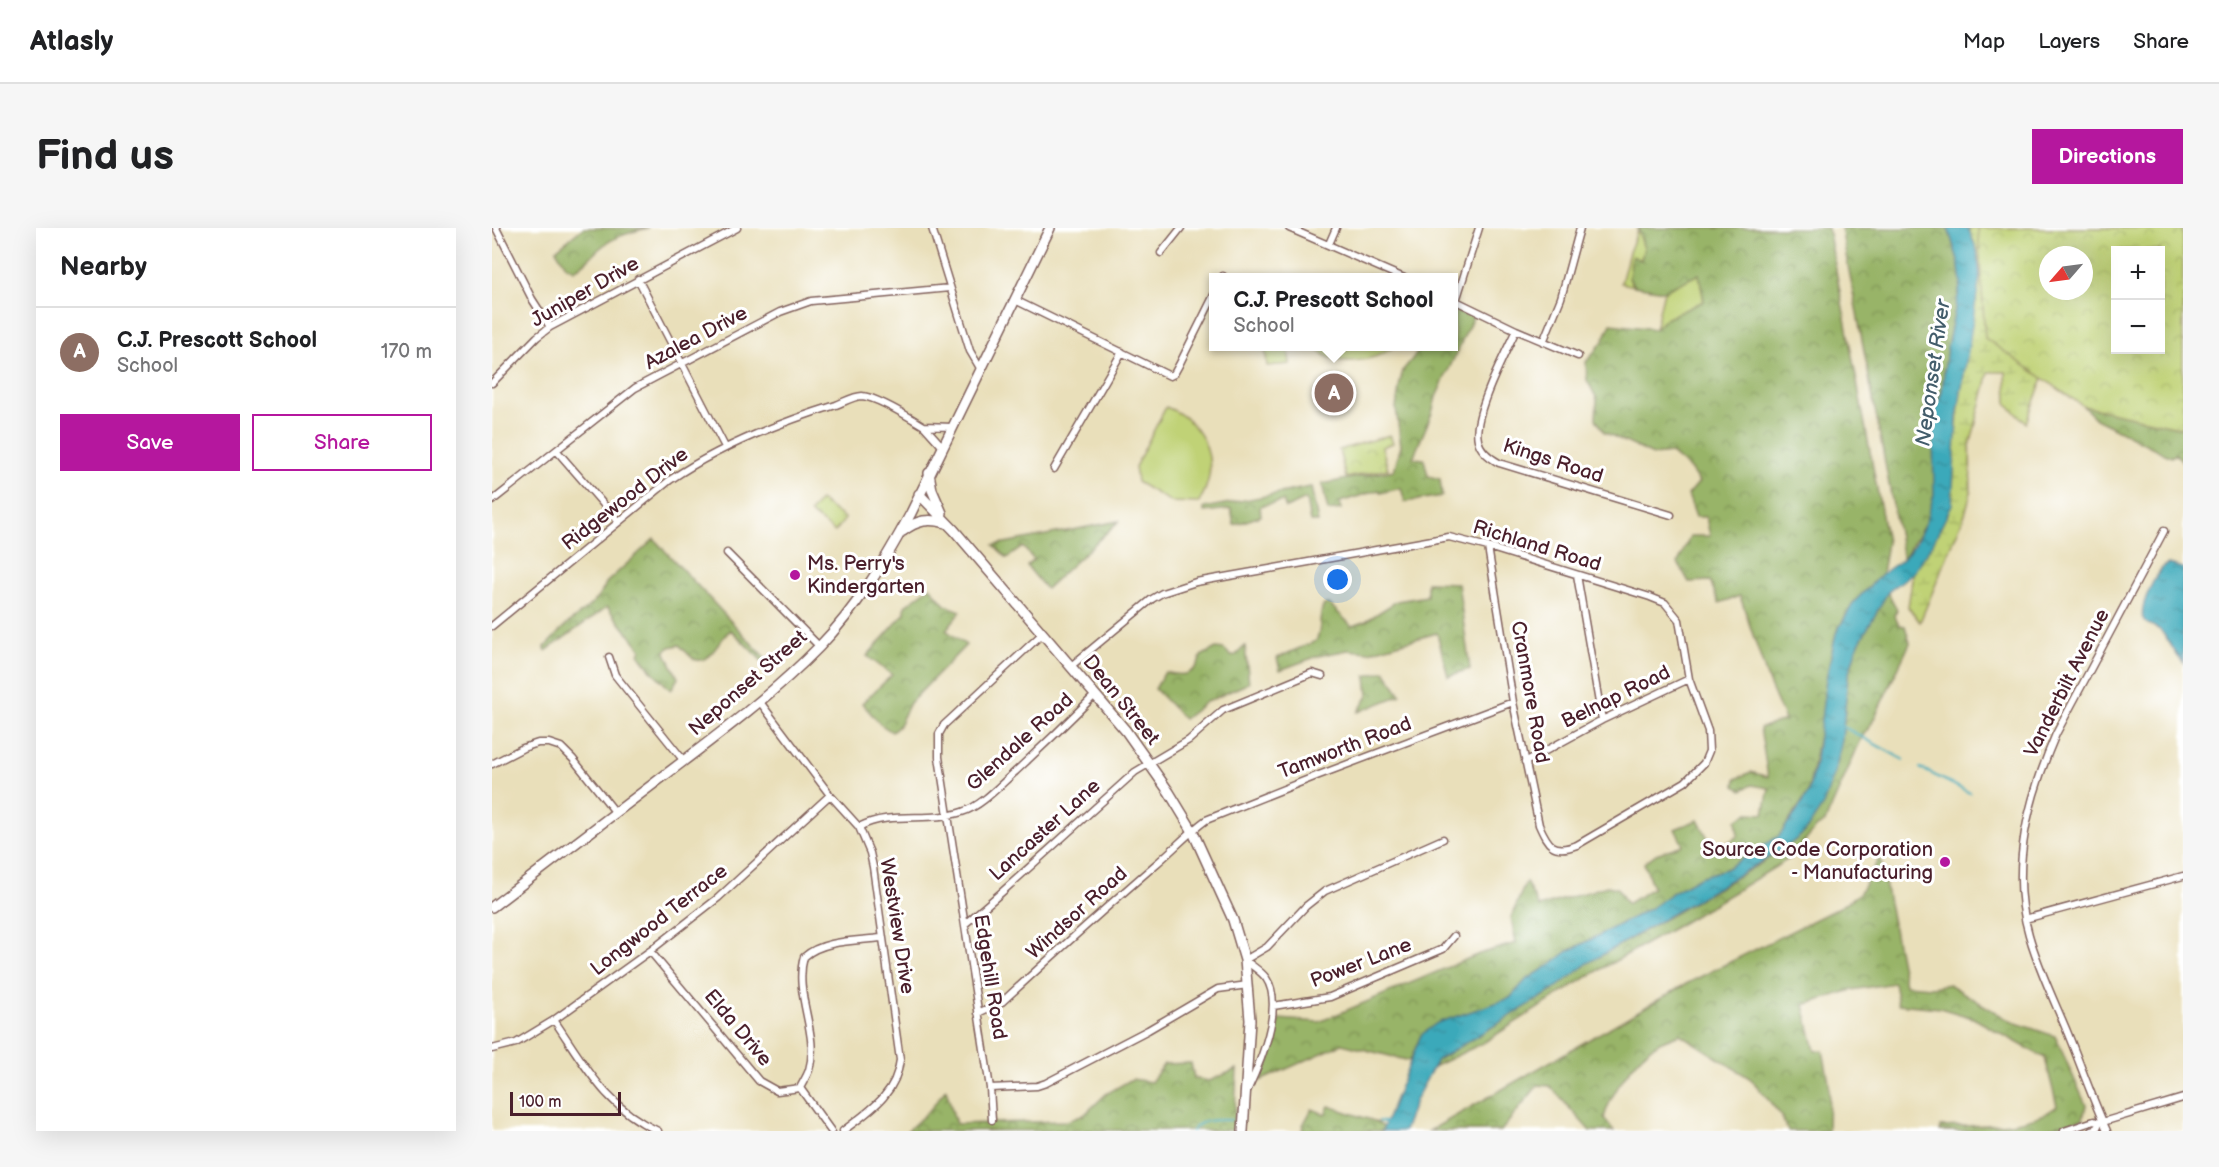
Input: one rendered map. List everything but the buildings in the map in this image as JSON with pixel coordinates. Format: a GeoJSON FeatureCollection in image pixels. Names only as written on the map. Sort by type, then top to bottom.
{"type":"FeatureCollection","features":[{"type":"Feature","properties":{"kind":"main road","name":"Neponset Street"},"geometry":{"type":"LineString","coordinates":[[492,907],[760,702],[819,646],[867,586],[900,533],[1050,228]]}},
{"type":"Feature","properties":{"kind":"main road"},"geometry":{"type":"LineString","coordinates":[[929,473],[932,490],[948,524]]}},
{"type":"Feature","properties":{"kind":"main road","name":"Dean Street"},"geometry":{"type":"LineString","coordinates":[[919,494],[948,524],[1095,695],[1149,763],[1192,830],[1233,920],[1245,960],[1250,1020],[1243,1131]]}},
{"type":"Feature","properties":{"kind":"main road"},"geometry":{"type":"LineString","coordinates":[[900,533],[923,520],[933,519],[948,524]]}},
{"type":"Feature","properties":{"kind":"street"},"geometry":{"type":"LineString","coordinates":[[496,228],[532,299],[550,327]]}},
{"type":"Feature","properties":{"kind":"street","name":"Juniper Drive"},"geometry":{"type":"LineString","coordinates":[[492,383],[537,337],[550,327],[737,228]]}},
{"type":"Feature","properties":{"kind":"street"},"geometry":{"type":"LineString","coordinates":[[932,228],[970,351],[980,368]]}},
{"type":"Feature","properties":{"kind":"street"},"geometry":{"type":"LineString","coordinates":[[1161,253],[1181,228]]}},
{"type":"Feature","properties":{"kind":"street"},"geometry":{"type":"LineString","coordinates":[[1289,228],[1393,273]]}},
{"type":"Feature","properties":{"kind":"street"},"geometry":{"type":"LineString","coordinates":[[1329,244],[1336,228]]}},
{"type":"Feature","properties":{"kind":"street"},"geometry":{"type":"LineString","coordinates":[[1458,292],[1479,228]]}},
{"type":"Feature","properties":{"kind":"street"},"geometry":{"type":"LineString","coordinates":[[1543,342],[1561,298],[1580,228]]}},
{"type":"Feature","properties":{"kind":"street"},"geometry":{"type":"LineString","coordinates":[[638,279],[725,447]]}},
{"type":"Feature","properties":{"kind":"street","name":"Azalea Drive"},"geometry":{"type":"LineString","coordinates":[[492,501],[629,393],[780,312],[798,304],[837,298],[950,288]]}},
{"type":"Feature","properties":{"kind":"street"},"geometry":{"type":"LineString","coordinates":[[1015,300],[1170,376],[1174,374],[1209,305]]}},
{"type":"Feature","properties":{"kind":"street"},"geometry":{"type":"LineString","coordinates":[[1458,302],[1578,356]]}},
{"type":"Feature","properties":{"kind":"street","name":"Kings Road"},"geometry":{"type":"LineString","coordinates":[[1516,330],[1477,424],[1479,445],[1489,458],[1671,515]]}},
{"type":"Feature","properties":{"kind":"street"},"geometry":{"type":"LineString","coordinates":[[1054,470],[1122,352]]}},
{"type":"Feature","properties":{"kind":"street","name":"Ridgewood Drive"},"geometry":{"type":"LineString","coordinates":[[492,626],[618,521],[684,471],[725,447],[806,414],[862,396],[924,426],[942,446]]}},
{"type":"Feature","properties":{"kind":"street","name":"Ridgewood Drive"},"geometry":{"type":"LineString","coordinates":[[924,426],[952,427]]}},
{"type":"Feature","properties":{"kind":"street"},"geometry":{"type":"LineString","coordinates":[[557,451],[618,521]]}},
{"type":"Feature","properties":{"kind":"street","name":"Vanderbilt Avenue"},"geometry":{"type":"LineString","coordinates":[[2107,1131],[2101,1122],[2040,967],[2025,919],[2022,886],[2023,845],[2029,809],[2042,766],[2056,734],[2164,531]]}},
{"type":"Feature","properties":{"kind":"street","name":"Richland Road"},"geometry":{"type":"LineString","coordinates":[[1071,666],[1152,599],[1175,588],[1196,582],[1449,537],[1488,547],[1665,603],[1679,620],[1689,680],[1708,731],[1709,751],[1704,763],[1685,782],[1576,845],[1564,850],[1554,848],[1547,841]]}},
{"type":"Feature","properties":{"kind":"street","name":"Cranmore Road"},"geometry":{"type":"LineString","coordinates":[[1488,547],[1525,762],[1539,825],[1547,841]]}},
{"type":"Feature","properties":{"kind":"street"},"geometry":{"type":"LineString","coordinates":[[727,553],[819,646]]}},
{"type":"Feature","properties":{"kind":"street"},"geometry":{"type":"LineString","coordinates":[[1577,575],[1602,720]]}},
{"type":"Feature","properties":{"kind":"street","name":"Edgehill Road"},"geometry":{"type":"LineString","coordinates":[[992,1120],[990,1088],[939,757],[939,734],[944,725],[1042,634]]}},
{"type":"Feature","properties":{"kind":"street"},"geometry":{"type":"LineString","coordinates":[[609,657],[615,675],[684,761]]}},
{"type":"Feature","properties":{"kind":"street","name":"Lancaster Lane"},"geometry":{"type":"LineString","coordinates":[[964,924],[1135,772],[1189,740],[1223,710],[1312,673],[1322,676]]}},
{"type":"Feature","properties":{"kind":"street","name":"Belnap Road"},"geometry":{"type":"LineString","coordinates":[[1525,762],[1602,720],[1689,680]]}},
{"type":"Feature","properties":{"kind":"street","name":"Glendale Road"},"geometry":{"type":"LineString","coordinates":[[858,827],[870,820],[949,815],[969,809],[997,788],[1095,695]]}},
{"type":"Feature","properties":{"kind":"street","name":"Westview Drive"},"geometry":{"type":"LineString","coordinates":[[760,702],[830,795],[858,827],[870,853],[873,867],[881,938],[900,1060],[890,1091],[878,1105],[843,1131]]}},
{"type":"Feature","properties":{"kind":"street","name":"Tamworth Road"},"geometry":{"type":"LineString","coordinates":[[1192,830],[1206,820],[1248,802],[1513,702]]}},
{"type":"Feature","properties":{"kind":"street"},"geometry":{"type":"LineString","coordinates":[[492,764],[538,743],[549,743],[561,747],[615,813]]}},
{"type":"Feature","properties":{"kind":"street","name":"Longwood Terrace"},"geometry":{"type":"LineString","coordinates":[[492,1049],[516,1043],[554,1020],[650,951],[718,898],[830,795]]}},
{"type":"Feature","properties":{"kind":"street","name":"Windsor Road"},"geometry":{"type":"LineString","coordinates":[[978,1013],[1002,1002],[1179,845],[1192,830]]}},
{"type":"Feature","properties":{"kind":"street"},"geometry":{"type":"LineString","coordinates":[[1245,960],[1267,947],[1306,906],[1325,891],[1443,839]]}},
{"type":"Feature","properties":{"kind":"street"},"geometry":{"type":"LineString","coordinates":[[2025,919],[2183,876]]}},
{"type":"Feature","properties":{"kind":"street","name":"Power Lane"},"geometry":{"type":"LineString","coordinates":[[1273,1006],[1330,997],[1443,949],[1454,936]]}},
{"type":"Feature","properties":{"kind":"street"},"geometry":{"type":"LineString","coordinates":[[831,1131],[800,1088],[808,1072],[812,1054],[802,979],[804,957],[812,950],[822,947],[881,938]]}},
{"type":"Feature","properties":{"kind":"street","name":"Elda Drive"},"geometry":{"type":"LineString","coordinates":[[650,951],[759,1081],[777,1091],[800,1088]]}},
{"type":"Feature","properties":{"kind":"street","name":"Dean Street"},"geometry":{"type":"LineString","coordinates":[[1245,960],[1266,978],[1270,986],[1273,1006],[1264,1055],[1245,1095]]}},
{"type":"Feature","properties":{"kind":"street"},"geometry":{"type":"LineString","coordinates":[[990,1088],[1037,1086],[1046,1083],[1218,989],[1248,985]]}},
{"type":"Feature","properties":{"kind":"street"},"geometry":{"type":"LineString","coordinates":[[554,1020],[614,1104],[629,1116],[658,1131]]}},
{"type":"Feature","properties":{"kind":"street"},"geometry":{"type":"LineString","coordinates":[[2064,1131],[2183,1098]]}},
{"type":"Feature","properties":{"kind":"street"},"geometry":{"type":"LineString","coordinates":[[2092,1131],[2096,1130],[2101,1122]]}},
{"type":"Feature","properties":{"kind":"green space"},"geometry":{"type":"Polygon","coordinates":[[[583,228],[649,228],[625,234],[609,242],[574,270],[566,266],[556,250],[583,228]]]}},
{"type":"Feature","properties":{"kind":"green space"},"geometry":{"type":"Polygon","coordinates":[[[1638,228],[1828,228],[1887,542],[1882,574],[1854,602],[1836,633],[1826,679],[1821,725],[1808,793],[1779,836],[1726,869],[1700,877],[1651,908],[1567,952],[1526,980],[1510,998],[1421,1035],[1410,1061],[1342,1044],[1260,1081],[1270,1060],[1279,1019],[1319,1022],[1479,954],[1516,943],[1511,917],[1526,882],[1539,907],[1607,886],[1617,888],[1627,904],[1653,888],[1644,863],[1656,854],[1683,845],[1675,829],[1698,820],[1715,851],[1738,836],[1736,820],[1748,813],[1764,814],[1769,788],[1752,785],[1742,790],[1735,786],[1736,779],[1751,772],[1768,777],[1760,728],[1785,720],[1769,683],[1740,596],[1719,603],[1710,581],[1689,582],[1678,563],[1690,536],[1710,536],[1706,517],[1696,517],[1688,495],[1699,482],[1690,469],[1671,453],[1653,455],[1604,432],[1596,419],[1597,399],[1587,380],[1586,362],[1603,341],[1611,324],[1655,329],[1665,319],[1704,301],[1699,274],[1664,291],[1634,286],[1629,278],[1632,256],[1641,260],[1644,248],[1638,228]]]}},
{"type":"Feature","properties":{"kind":"green space"},"geometry":{"type":"Polygon","coordinates":[[[1841,228],[1948,228],[1958,260],[1961,282],[1947,347],[1942,391],[1933,420],[1934,495],[1925,524],[1903,559],[1841,228]]]}},
{"type":"Feature","properties":{"kind":"green space"},"geometry":{"type":"Polygon","coordinates":[[[1968,228],[2183,228],[2177,355],[2043,378],[2026,423],[2007,404],[2006,372],[1989,372],[1970,446],[1971,492],[1965,514],[1920,622],[1908,607],[1913,573],[1933,543],[1953,459],[1977,250],[1968,228]]]}},
{"type":"Feature","properties":{"kind":"green space"},"geometry":{"type":"Polygon","coordinates":[[[1978,228],[2183,228],[2183,428],[2083,406],[1985,338],[1978,228]]]}},
{"type":"Feature","properties":{"kind":"green space"},"geometry":{"type":"Polygon","coordinates":[[[1638,230],[1644,248],[1641,260],[1632,257],[1629,277],[1634,286],[1621,283],[1629,252],[1638,230]]]}},
{"type":"Feature","properties":{"kind":"green space"},"geometry":{"type":"Polygon","coordinates":[[[1699,273],[1704,301],[1665,319],[1655,329],[1664,291],[1699,273]]]}},
{"type":"Feature","properties":{"kind":"green space"},"geometry":{"type":"Polygon","coordinates":[[[1458,310],[1473,317],[1458,349],[1458,310]]]}},
{"type":"Feature","properties":{"kind":"green space"},"geometry":{"type":"Polygon","coordinates":[[[1265,351],[1288,351],[1290,364],[1267,366],[1265,351]]]}},
{"type":"Feature","properties":{"kind":"green space"},"geometry":{"type":"Polygon","coordinates":[[[1320,351],[1387,351],[1354,361],[1343,361],[1320,351]]]}},
{"type":"Feature","properties":{"kind":"green space"},"geometry":{"type":"Polygon","coordinates":[[[1419,351],[1457,351],[1436,397],[1432,413],[1413,458],[1424,459],[1428,476],[1440,479],[1442,496],[1405,502],[1401,488],[1381,493],[1379,490],[1340,502],[1341,509],[1328,511],[1322,484],[1394,470],[1401,446],[1396,408],[1403,370],[1419,351]]]}},
{"type":"Feature","properties":{"kind":"green space"},"geometry":{"type":"Polygon","coordinates":[[[2083,406],[2183,428],[2183,462],[2176,454],[2171,457],[2096,419],[2083,406]]]}},
{"type":"Feature","properties":{"kind":"green space"},"geometry":{"type":"Polygon","coordinates":[[[1166,407],[1191,423],[1200,434],[1206,447],[1209,475],[1198,503],[1171,502],[1137,482],[1135,467],[1166,407]]]}},
{"type":"Feature","properties":{"kind":"green space"},"geometry":{"type":"Polygon","coordinates":[[[1390,435],[1393,443],[1382,447],[1388,469],[1346,478],[1339,450],[1390,435]]]}},
{"type":"Feature","properties":{"kind":"green space"},"geometry":{"type":"Polygon","coordinates":[[[1311,487],[1318,522],[1310,522],[1306,499],[1286,508],[1283,501],[1260,506],[1261,516],[1234,525],[1231,509],[1204,512],[1204,508],[1311,487]]]}},
{"type":"Feature","properties":{"kind":"green space"},"geometry":{"type":"Polygon","coordinates":[[[820,500],[845,519],[835,532],[810,513],[820,500]]]}},
{"type":"Feature","properties":{"kind":"green space"},"geometry":{"type":"Polygon","coordinates":[[[1119,521],[1046,589],[1027,566],[1034,560],[1023,547],[1007,558],[994,545],[1119,521]]]}},
{"type":"Feature","properties":{"kind":"green space"},"geometry":{"type":"Polygon","coordinates":[[[654,539],[769,662],[765,664],[731,630],[705,659],[692,658],[679,645],[670,647],[665,651],[678,678],[671,690],[651,670],[639,654],[641,649],[607,607],[546,651],[544,648],[564,627],[594,602],[606,583],[654,539]]]}},
{"type":"Feature","properties":{"kind":"green space"},"geometry":{"type":"Polygon","coordinates":[[[1427,582],[1458,583],[1470,669],[1448,676],[1437,633],[1369,652],[1348,650],[1318,656],[1280,670],[1277,658],[1316,641],[1324,605],[1329,604],[1352,626],[1366,621],[1397,601],[1427,596],[1427,582]]]}},
{"type":"Feature","properties":{"kind":"green space"},"geometry":{"type":"Polygon","coordinates":[[[930,587],[945,605],[961,611],[946,630],[966,645],[910,703],[898,727],[892,732],[880,724],[862,703],[892,675],[867,656],[905,613],[905,606],[930,587]]]}},
{"type":"Feature","properties":{"kind":"green space"},"geometry":{"type":"Polygon","coordinates":[[[1888,592],[1897,610],[1894,615],[1899,625],[1905,626],[1910,643],[1872,723],[1862,737],[1825,822],[1816,828],[1792,857],[1587,977],[1483,1043],[1433,1067],[1437,1060],[1552,991],[1588,963],[1758,865],[1805,832],[1842,740],[1848,676],[1857,647],[1888,592]]]}},
{"type":"Feature","properties":{"kind":"green space"},"geometry":{"type":"Polygon","coordinates":[[[1245,646],[1249,683],[1206,702],[1184,719],[1155,689],[1165,672],[1188,673],[1196,668],[1201,656],[1216,648],[1224,649],[1231,656],[1236,655],[1245,646]]]}},
{"type":"Feature","properties":{"kind":"green space"},"geometry":{"type":"Polygon","coordinates":[[[1385,671],[1401,695],[1358,712],[1368,696],[1366,676],[1385,671]]]}},
{"type":"Feature","properties":{"kind":"green space"},"geometry":{"type":"Polygon","coordinates":[[[1880,857],[1905,985],[1932,987],[1949,984],[2010,1021],[2055,1036],[2086,1105],[2083,1119],[2035,1131],[1940,1131],[1940,1127],[2017,1122],[2046,1113],[2057,1106],[2045,1058],[1973,1018],[1940,1008],[1898,1004],[1894,983],[1852,990],[1804,1005],[1815,1051],[1823,1050],[1829,1083],[1828,1131],[1788,1131],[1780,1114],[1751,1079],[1680,1034],[1650,1049],[1625,1076],[1604,1118],[1614,1131],[1590,1131],[1550,1086],[1538,1085],[1501,1131],[1429,1131],[1686,984],[1840,907],[1859,894],[1880,857]]]}},
{"type":"Feature","properties":{"kind":"green space"},"geometry":{"type":"Polygon","coordinates":[[[1191,1063],[1194,1078],[1209,1081],[1237,1069],[1234,1130],[907,1131],[929,1111],[946,1089],[956,1124],[1067,1121],[1084,1115],[1106,1094],[1132,1079],[1151,1082],[1164,1064],[1191,1063]]]}},
{"type":"Feature","properties":{"kind":"green space"},"geometry":{"type":"Polygon","coordinates":[[[1329,1106],[1377,1122],[1383,1127],[1382,1131],[1302,1131],[1312,1109],[1325,1114],[1329,1106]]]}},
{"type":"Feature","properties":{"kind":"water"},"geometry":{"type":"Polygon","coordinates":[[[1948,228],[1968,228],[1977,250],[1980,276],[1957,418],[1952,505],[1933,543],[1913,573],[1888,592],[1857,647],[1848,676],[1842,740],[1835,772],[1823,805],[1805,832],[1785,848],[1588,963],[1552,991],[1437,1060],[1415,1101],[1404,1131],[1382,1131],[1421,1035],[1437,1023],[1510,998],[1526,980],[1567,952],[1651,908],[1700,877],[1726,869],[1779,836],[1796,813],[1808,793],[1816,760],[1826,679],[1836,633],[1854,602],[1882,574],[1903,559],[1915,544],[1925,524],[1934,495],[1933,420],[1942,391],[1947,347],[1961,282],[1958,260],[1948,228]]]}},
{"type":"Feature","properties":{"kind":"water"},"geometry":{"type":"Polygon","coordinates":[[[2168,564],[2183,568],[2183,663],[2161,631],[2146,623],[2142,613],[2150,588],[2168,564]]]}},
{"type":"Feature","properties":{"kind":"waterway"},"geometry":{"type":"LineString","coordinates":[[1840,725],[1904,760]]}},
{"type":"Feature","properties":{"kind":"waterway"},"geometry":{"type":"LineString","coordinates":[[1920,768],[1970,793]]}},
{"type":"Feature","properties":{"kind":"waterway"},"geometry":{"type":"LineString","coordinates":[[1192,1131],[1205,1122],[1231,1120]]}},
{"type":"Feature","properties":{"kind":"waterway"},"geometry":{"type":"LineString","coordinates":[[1379,1121],[1388,1123]]}},
{"type":"Feature","properties":{"kind":"place","name":"C.J. Prescott School"},"geometry":{"type":"Point","coordinates":[1334,393]}},
{"type":"Feature","properties":{"kind":"place","name":"Ms. Perry's Kindergarten"},"geometry":{"type":"Point","coordinates":[795,575]}},
{"type":"Feature","properties":{"kind":"place","name":"Source Code Corporation - Manufacturing"},"geometry":{"type":"Point","coordinates":[1945,862]}},
{"type":"Feature","properties":{"kind":"water label","name":"Neponset River"},"geometry":{"type":"Point","coordinates":[1933,373]}}]}
